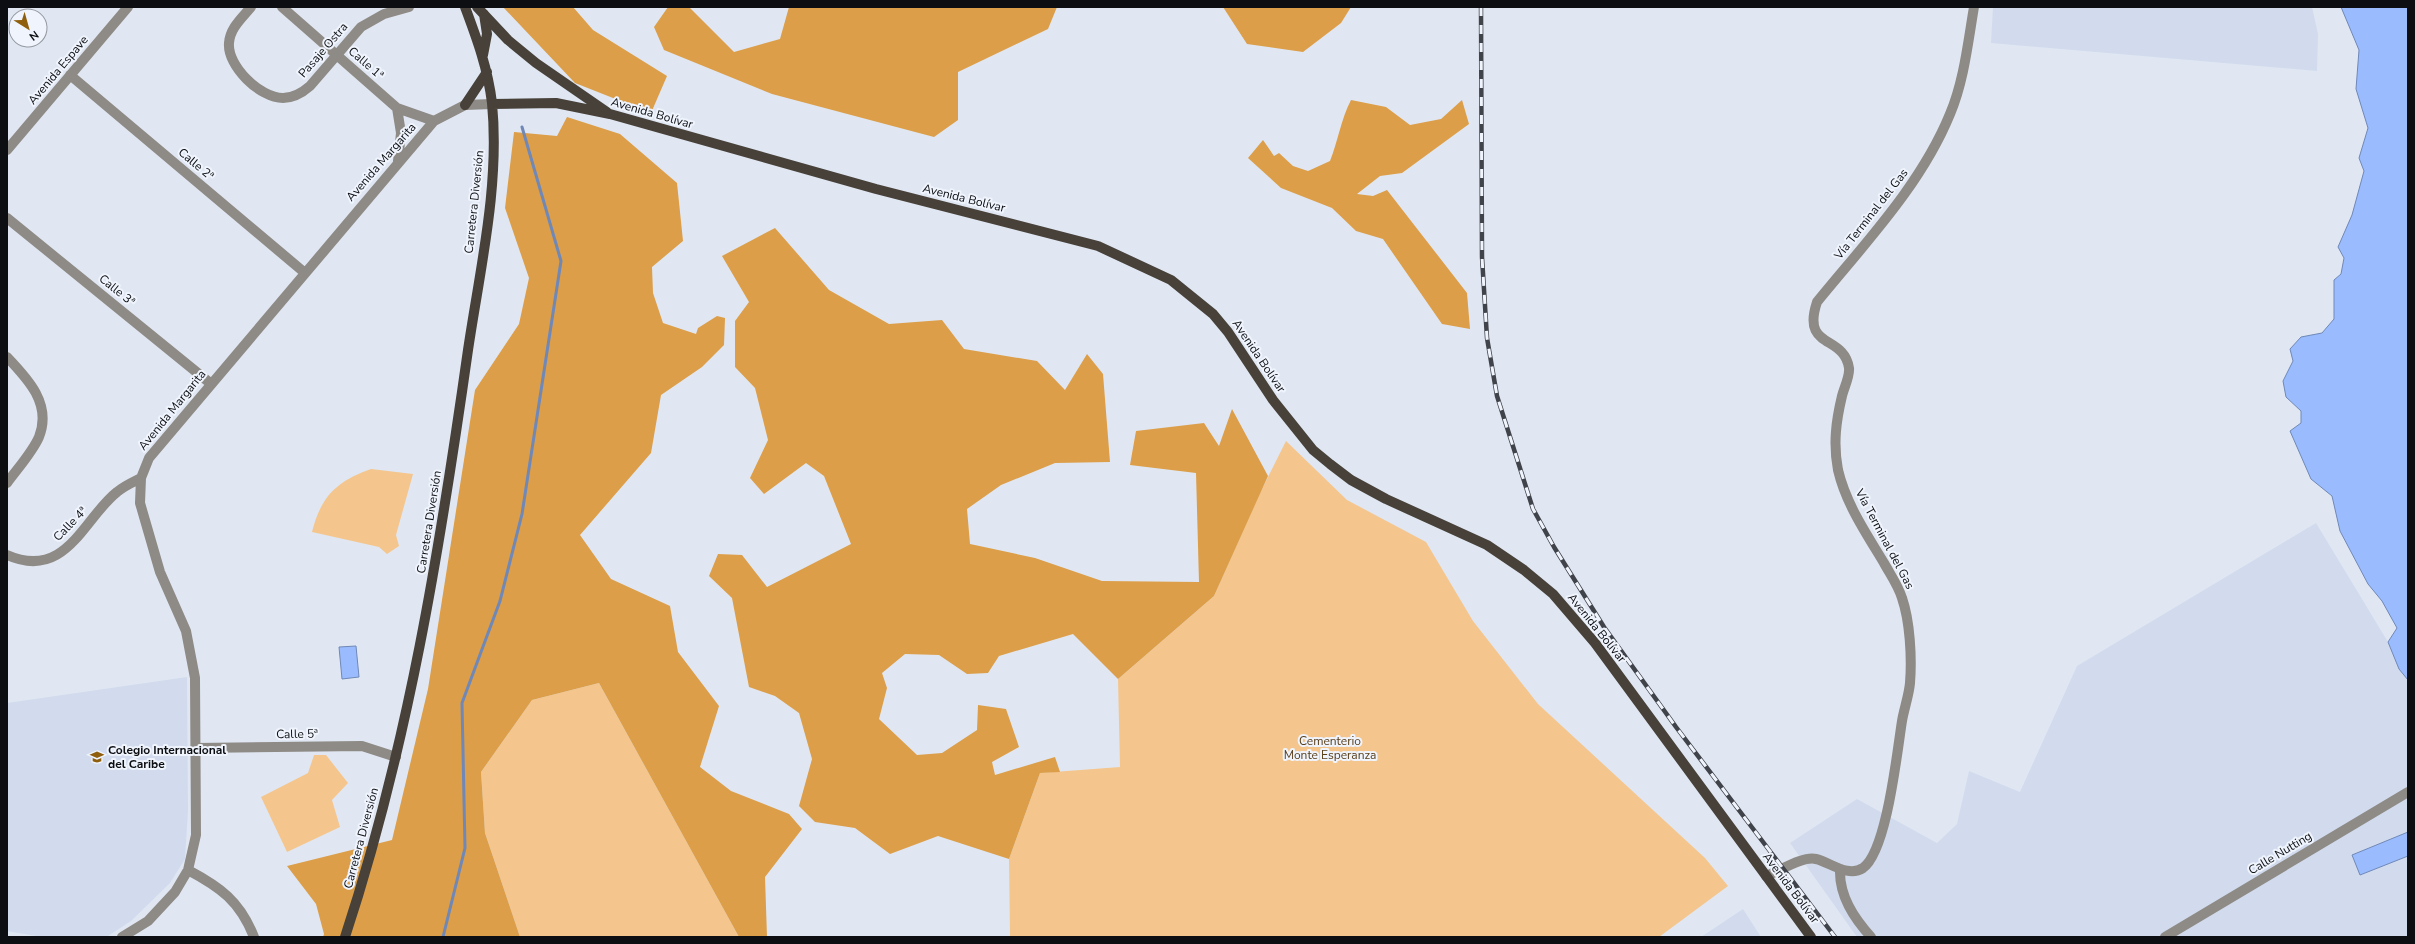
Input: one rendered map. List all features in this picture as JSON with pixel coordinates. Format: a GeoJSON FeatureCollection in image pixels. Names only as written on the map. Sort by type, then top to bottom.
{"type":"FeatureCollection","features":[{"type":"Feature","properties":{"kind":"main road","name":"Carretera Diversión"},"geometry":{"type":"LineString","coordinates":[[346,937],[367,872],[396,757],[426,622],[448,489],[489,201],[494,150],[492,104],[483,55],[465,7]]}},
{"type":"Feature","properties":{"kind":"main road"},"geometry":{"type":"LineString","coordinates":[[480,11],[487,34],[483,55]]}},
{"type":"Feature","properties":{"kind":"main road"},"geometry":{"type":"LineString","coordinates":[[480,11],[536,63],[610,114]]}},
{"type":"Feature","properties":{"kind":"main road"},"geometry":{"type":"LineString","coordinates":[[465,105],[487,72]]}},
{"type":"Feature","properties":{"kind":"main road","name":"Avenida Bolívar"},"geometry":{"type":"LineString","coordinates":[[492,104],[556,103],[610,114],[876,189],[1098,246],[1171,280],[1213,314],[1228,332],[1273,400],[1313,450],[1330,464],[1351,480],[1386,499],[1487,545],[1524,570],[1553,594],[1595,643],[1811,937]]}},
{"type":"Feature","properties":{"kind":"street","name":"Avenida Espave"},"geometry":{"type":"LineString","coordinates":[[7,150],[128,7]]}},
{"type":"Feature","properties":{"kind":"street","name":"Pasaje Ostra"},"geometry":{"type":"LineString","coordinates":[[251,7],[231,34],[230,53],[238,70],[263,91],[282,98],[301,93],[361,27],[372,18],[410,7]]}},
{"type":"Feature","properties":{"kind":"street","name":"Calle 1ª"},"geometry":{"type":"LineString","coordinates":[[282,7],[397,108]]}},
{"type":"Feature","properties":{"kind":"street","name":"Vía Terminal del Gas"},"geometry":{"type":"LineString","coordinates":[[1766,876],[1784,870],[1805,859],[1816,859],[1840,869],[1851,871],[1861,869],[1871,861],[1877,848],[1888,805],[1910,684],[1906,616],[1902,597],[1846,496],[1838,470],[1835,447],[1836,424],[1849,371],[1847,360],[1839,350],[1817,334],[1812,318],[1817,302],[1910,186],[1931,154],[1952,106],[1968,48],[1974,7]]}},
{"type":"Feature","properties":{"kind":"street","name":"Calle 2ª"},"geometry":{"type":"LineString","coordinates":[[70,75],[305,273]]}},
{"type":"Feature","properties":{"kind":"street","name":"Avenida Margarita"},"geometry":{"type":"LineString","coordinates":[[122,937],[137,929],[162,909],[175,892],[188,870],[196,835],[195,678],[190,645],[158,565],[140,503],[141,478],[149,458],[210,383],[305,273],[398,161],[434,121],[465,105],[492,104]]}},
{"type":"Feature","properties":{"kind":"street"},"geometry":{"type":"LineString","coordinates":[[398,161],[401,133],[397,108],[434,121]]}},
{"type":"Feature","properties":{"kind":"street","name":"Calle 3ª"},"geometry":{"type":"LineString","coordinates":[[7,218],[210,383]]}},
{"type":"Feature","properties":{"kind":"street"},"geometry":{"type":"LineString","coordinates":[[7,357],[36,390],[40,404],[41,420],[38,438],[7,483]]}},
{"type":"Feature","properties":{"kind":"street","name":"Calle 4ª"},"geometry":{"type":"LineString","coordinates":[[7,555],[31,561],[47,559],[62,552],[74,542],[117,492],[141,478]]}},
{"type":"Feature","properties":{"kind":"street","name":"Calle 5ª"},"geometry":{"type":"LineString","coordinates":[[196,748],[362,746],[396,757]]}},
{"type":"Feature","properties":{"kind":"street","name":"Calle Nutting"},"geometry":{"type":"LineString","coordinates":[[2165,937],[2408,792]]}},
{"type":"Feature","properties":{"kind":"street"},"geometry":{"type":"LineString","coordinates":[[1840,869],[1840,879],[1847,904],[1855,919],[1872,937]]}},
{"type":"Feature","properties":{"kind":"street"},"geometry":{"type":"LineString","coordinates":[[188,870],[209,881],[236,904],[254,937]]}},
{"type":"Feature","properties":{"kind":"shaded area"},"geometry":{"type":"Polygon","coordinates":[[[503,7],[573,7],[593,30],[667,76],[651,113],[575,83],[503,7]]]}},
{"type":"Feature","properties":{"kind":"shaded area"},"geometry":{"type":"Polygon","coordinates":[[[668,7],[689,7],[734,52],[780,39],[789,7],[1057,7],[1048,29],[958,72],[958,120],[934,137],[772,94],[664,50],[654,27],[668,7]]]}},
{"type":"Feature","properties":{"kind":"shaded area"},"geometry":{"type":"Polygon","coordinates":[[[1223,7],[1351,7],[1341,23],[1303,52],[1247,44],[1223,7]]]}},
{"type":"Feature","properties":{"kind":"shaded area"},"geometry":{"type":"Polygon","coordinates":[[[1993,7],[2312,7],[2318,34],[2317,71],[1991,43],[1993,7]]]}},
{"type":"Feature","properties":{"kind":"shaded area"},"geometry":{"type":"Polygon","coordinates":[[[1351,100],[1386,107],[1410,125],[1441,119],[1462,100],[1469,124],[1402,173],[1380,176],[1357,194],[1373,196],[1387,190],[1467,293],[1470,329],[1442,324],[1383,239],[1356,231],[1332,208],[1281,188],[1248,158],[1263,140],[1274,156],[1279,153],[1293,166],[1308,171],[1330,161],[1351,100]]]}},
{"type":"Feature","properties":{"kind":"shaded area"},"geometry":{"type":"Polygon","coordinates":[[[567,117],[620,134],[677,183],[683,241],[652,267],[653,293],[663,323],[696,334],[698,328],[717,316],[725,318],[724,345],[702,367],[661,395],[651,453],[580,535],[611,579],[670,606],[678,652],[719,706],[700,767],[731,791],[789,814],[802,829],[765,877],[767,937],[739,937],[599,683],[532,700],[481,772],[485,833],[520,937],[323,937],[324,934],[316,904],[287,866],[392,840],[428,689],[475,390],[519,324],[529,278],[505,208],[514,132],[557,136],[567,117]]]}},
{"type":"Feature","properties":{"kind":"shaded area"},"geometry":{"type":"Polygon","coordinates":[[[775,228],[829,290],[889,324],[942,320],[964,349],[1037,361],[1065,390],[1087,354],[1103,374],[1110,462],[1055,463],[1001,485],[967,509],[970,544],[1035,558],[1102,581],[1199,582],[1196,473],[1130,465],[1136,431],[1204,423],[1219,446],[1232,409],[1268,476],[1214,596],[1118,679],[1073,634],[999,656],[988,673],[967,674],[939,655],[905,654],[882,673],[887,688],[879,719],[917,755],[942,753],[977,730],[978,705],[1006,709],[1019,747],[992,762],[995,775],[1055,757],[1060,772],[1040,773],[1009,859],[938,836],[890,854],[855,828],[815,822],[799,806],[812,759],[799,713],[775,696],[749,687],[732,598],[709,576],[718,554],[742,555],[767,587],[851,544],[824,476],[806,463],[764,494],[750,478],[768,440],[755,388],[735,367],[735,321],[749,302],[722,256],[775,228]]]}},
{"type":"Feature","properties":{"kind":"shaded area"},"geometry":{"type":"Polygon","coordinates":[[[2316,523],[2388,642],[2399,669],[2408,680],[2408,832],[2352,855],[2360,875],[2408,856],[2408,937],[1857,937],[1790,843],[1857,799],[1937,843],[1957,824],[1969,771],[2020,792],[2077,666],[2316,523]]]}},
{"type":"Feature","properties":{"kind":"shaded area","name":"Colegio Internacional del Caribe"},"geometry":{"type":"Polygon","coordinates":[[[187,677],[188,811],[185,859],[170,883],[131,921],[108,936],[42,937],[7,931],[7,703],[187,677]]]}},
{"type":"Feature","properties":{"kind":"shaded area"},"geometry":{"type":"Polygon","coordinates":[[[1743,909],[1761,937],[1701,937],[1743,909]]]}},
{"type":"Feature","properties":{"kind":"green space","name":"Cementerio Monte Esperanza"},"geometry":{"type":"Polygon","coordinates":[[[1286,441],[1347,500],[1426,542],[1473,621],[1538,704],[1705,858],[1728,886],[1659,937],[1010,937],[1009,859],[1040,773],[1120,767],[1118,679],[1214,596],[1259,495],[1286,441]]]}},
{"type":"Feature","properties":{"kind":"green space"},"geometry":{"type":"Polygon","coordinates":[[[371,469],[413,474],[396,535],[399,546],[387,554],[379,547],[312,532],[320,509],[332,492],[349,479],[371,469]]]}},
{"type":"Feature","properties":{"kind":"green space"},"geometry":{"type":"Polygon","coordinates":[[[599,683],[739,937],[520,937],[485,833],[481,772],[532,700],[599,683]]]}},
{"type":"Feature","properties":{"kind":"green space"},"geometry":{"type":"Polygon","coordinates":[[[314,755],[326,755],[348,783],[332,800],[340,827],[287,852],[261,797],[308,773],[314,755]]]}},
{"type":"Feature","properties":{"kind":"water"},"geometry":{"type":"Polygon","coordinates":[[[2341,7],[2408,7],[2408,680],[2399,669],[2388,642],[2397,628],[2382,601],[2368,584],[2340,531],[2332,496],[2311,479],[2290,431],[2301,423],[2301,411],[2286,397],[2283,381],[2293,361],[2290,349],[2301,337],[2322,333],[2334,319],[2334,280],[2341,274],[2344,258],[2338,247],[2352,215],[2364,171],[2359,158],[2368,128],[2356,89],[2359,50],[2341,7]]]}},
{"type":"Feature","properties":{"kind":"water"},"geometry":{"type":"Polygon","coordinates":[[[356,646],[359,677],[342,679],[339,647],[356,646]]]}},
{"type":"Feature","properties":{"kind":"water"},"geometry":{"type":"Polygon","coordinates":[[[2408,832],[2408,856],[2360,875],[2352,855],[2408,832]]]}},
{"type":"Feature","properties":{"kind":"waterway"},"geometry":{"type":"LineString","coordinates":[[443,937],[465,848],[462,703],[500,601],[522,514],[561,261],[522,127]]}},
{"type":"Feature","properties":{"kind":"railway"},"geometry":{"type":"LineString","coordinates":[[1481,7],[1482,257],[1487,338],[1497,396],[1533,509],[1554,547],[1604,627],[1676,727],[1835,937]]}},
{"type":"Feature","properties":{"kind":"place","name":"Colegio Internacional del Caribe"},"geometry":{"type":"Point","coordinates":[97,757]}}]}
